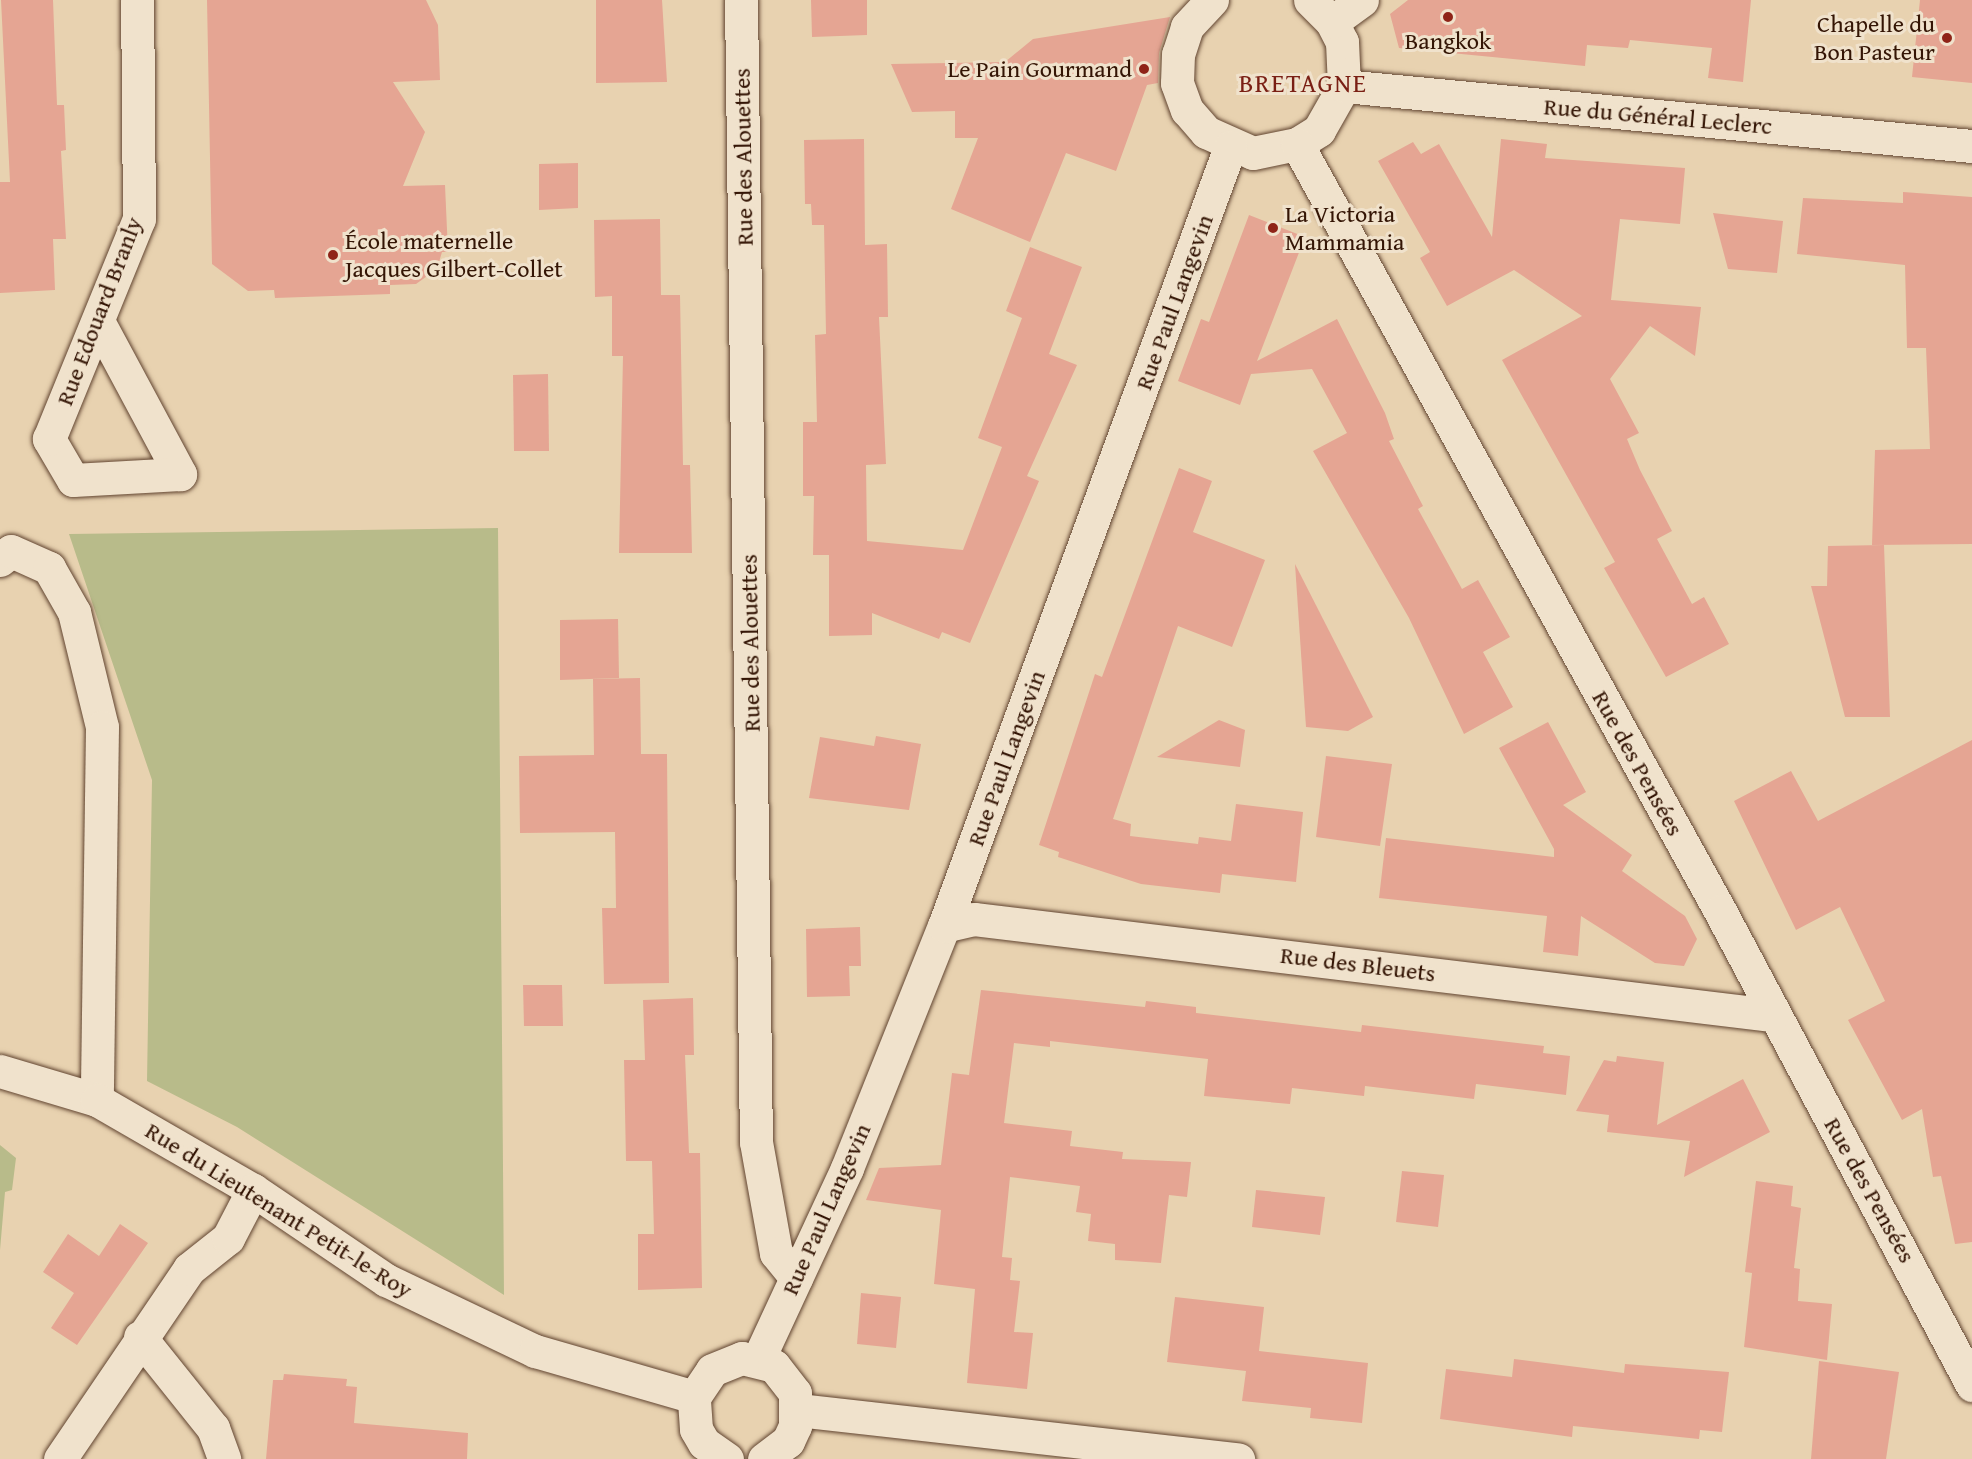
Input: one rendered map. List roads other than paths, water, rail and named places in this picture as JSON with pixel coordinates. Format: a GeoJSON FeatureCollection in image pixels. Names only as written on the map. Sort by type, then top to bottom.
{"type":"FeatureCollection","features":[{"type":"Feature","properties":{"kind":"street","name":"Rue Edouard Branly"},"geometry":{"type":"LineString","coordinates":[[98,321],[180,474],[73,480],[49,439],[139,219],[137,0]]}},
{"type":"Feature","properties":{"kind":"street","name":"Rue des Alouettes"},"geometry":{"type":"LineString","coordinates":[[741,0],[756,1142],[776,1253],[796,1278]]}},
{"type":"Feature","properties":{"kind":"street"},"geometry":{"type":"LineString","coordinates":[[1207,1],[1184,36],[1178,83],[1187,110],[1206,132],[1230,147],[1252,153],[1298,144],[1319,130],[1344,86],[1342,42],[1321,11],[1362,0]]}},
{"type":"Feature","properties":{"kind":"street","name":"Rue du Général Leclerc"},"geometry":{"type":"LineString","coordinates":[[1344,86],[1972,146]]}},
{"type":"Feature","properties":{"kind":"street","name":"Rue des Pensées"},"geometry":{"type":"LineString","coordinates":[[1298,144],[1714,900],[1772,1015],[1972,1385]]}},
{"type":"Feature","properties":{"kind":"street","name":"Rue Paul Langevin"},"geometry":{"type":"LineString","coordinates":[[758,1360],[847,1168],[944,926],[1230,147]]}},
{"type":"Feature","properties":{"kind":"street"},"geometry":{"type":"LineString","coordinates":[[0,560],[11,551],[49,568],[74,612],[102,727],[97,1100]]}},
{"type":"Feature","properties":{"kind":"street","name":"Rue des Bleuets"},"geometry":{"type":"LineString","coordinates":[[944,926],[974,919],[1772,1015]]}},
{"type":"Feature","properties":{"kind":"street","name":"Rue du Lieutenant Petit-le-Roy"},"geometry":{"type":"LineString","coordinates":[[0,1071],[97,1100],[253,1190],[386,1281],[535,1351],[694,1397]]}},
{"type":"Feature","properties":{"kind":"street"},"geometry":{"type":"LineString","coordinates":[[60,1459],[140,1337],[189,1269],[228,1238],[253,1190]]}},
{"type":"Feature","properties":{"kind":"street"},"geometry":{"type":"LineString","coordinates":[[140,1337],[213,1428],[224,1459]]}},
{"type":"Feature","properties":{"kind":"street"},"geometry":{"type":"LineString","coordinates":[[727,1459],[704,1443],[696,1429],[694,1397],[712,1370],[726,1361],[758,1360],[786,1378],[798,1410],[788,1441],[764,1459]]}},
{"type":"Feature","properties":{"kind":"street"},"geometry":{"type":"LineString","coordinates":[[798,1410],[1233,1459]]}},
{"type":"Feature","properties":{"kind":"place","name":"Bangkok"},"geometry":{"type":"Point","coordinates":[1448,17]}},
{"type":"Feature","properties":{"kind":"place","name":"Chapelle du Bon Pasteur"},"geometry":{"type":"Point","coordinates":[1947,38]}},
{"type":"Feature","properties":{"kind":"place","name":"Le Pain Gourmand"},"geometry":{"type":"Point","coordinates":[1144,69]}},
{"type":"Feature","properties":{"kind":"place","name":"La Victoria Mammamia"},"geometry":{"type":"Point","coordinates":[1273,228]}},
{"type":"Feature","properties":{"kind":"place","name":"École maternelle Jacques Gilbert-Collet"},"geometry":{"type":"Point","coordinates":[333,255]}},
{"type":"Feature","properties":{"kind":"district","name":"BRETAGNE"},"geometry":{"type":"Point","coordinates":[1303,83]}}]}
